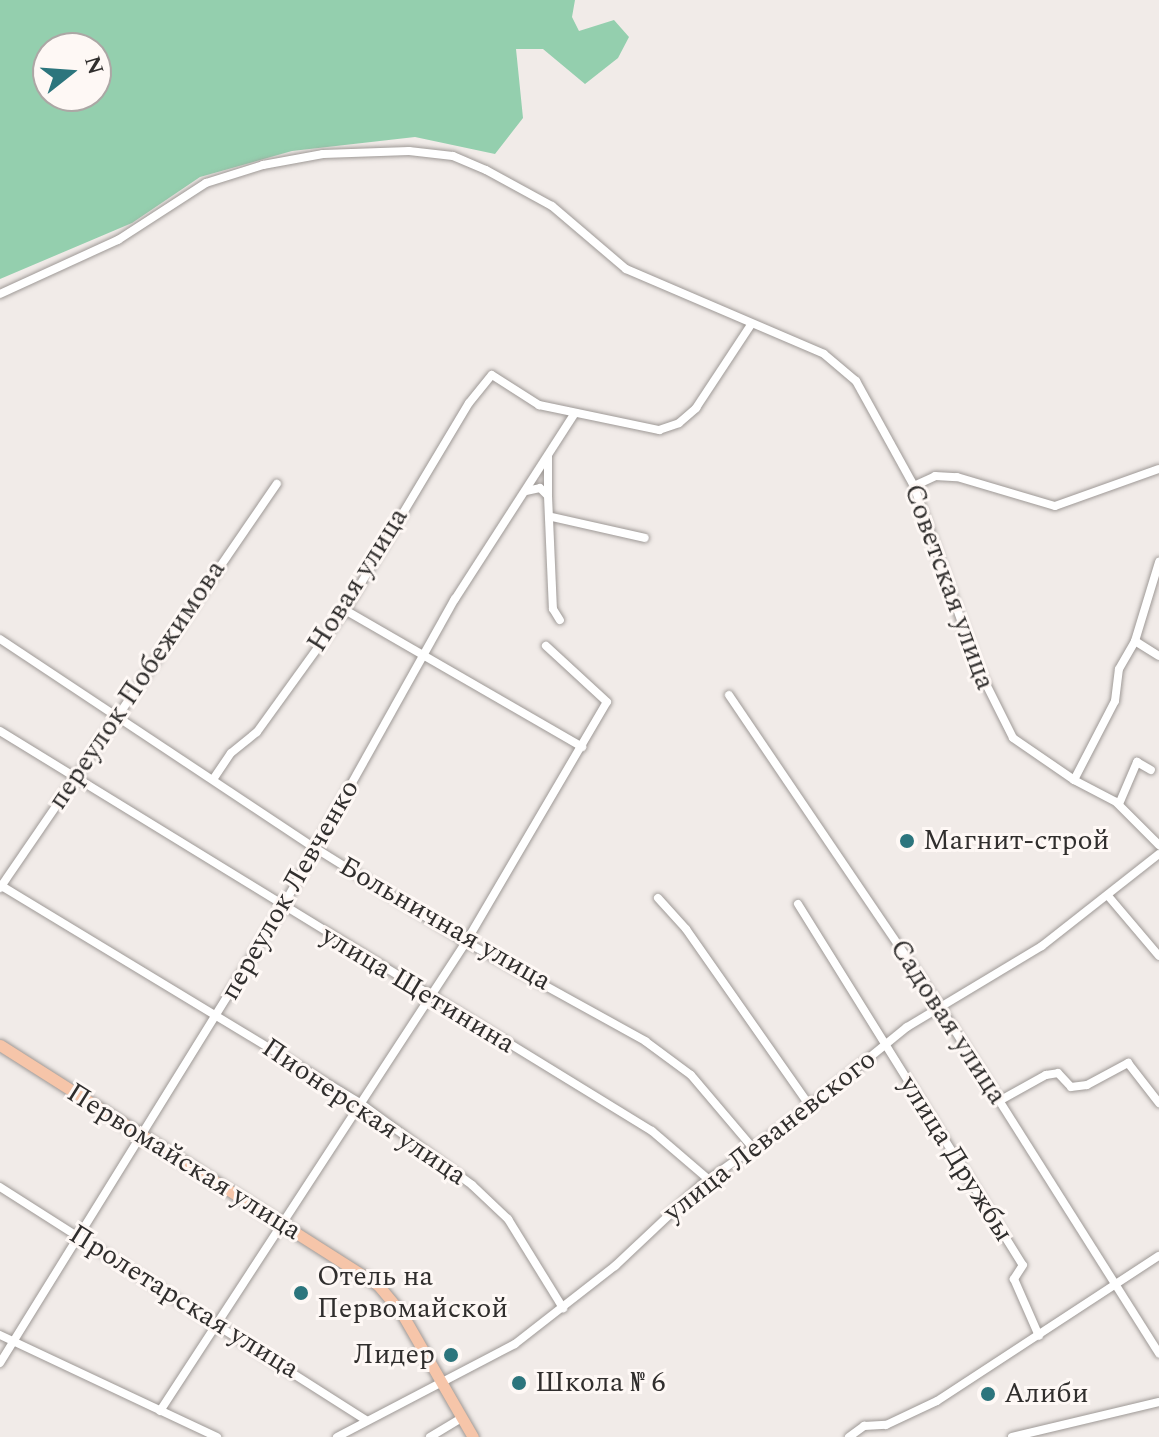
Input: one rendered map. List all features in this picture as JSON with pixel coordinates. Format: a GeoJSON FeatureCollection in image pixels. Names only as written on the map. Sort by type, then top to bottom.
{"type":"FeatureCollection","features":[{"type":"Feature","properties":{"kind":"main road","name":"Первомайская улица"},"geometry":{"type":"LineString","coordinates":[[0,1045],[392,1297],[473,1437]]}},
{"type":"Feature","properties":{"kind":"street","name":"Советская улица"},"geometry":{"type":"LineString","coordinates":[[0,294],[118,240],[206,183],[323,154],[409,151],[453,156],[513,183],[552,206],[626,269],[750,326],[824,354],[856,381],[914,486],[992,702],[1013,738],[1074,780],[1119,804],[1159,845]]}},
{"type":"Feature","properties":{"kind":"street"},"geometry":{"type":"LineString","coordinates":[[574,414],[659,430],[679,423],[723,373],[750,326]]}},
{"type":"Feature","properties":{"kind":"street","name":"Новая улица"},"geometry":{"type":"LineString","coordinates":[[214,778],[231,753],[257,732],[345,610],[469,403],[492,375],[539,405],[574,414]]}},
{"type":"Feature","properties":{"kind":"street","name":"переулок Левченко"},"geometry":{"type":"LineString","coordinates":[[0,1363],[143,1139],[282,908],[423,654],[574,414]]}},
{"type":"Feature","properties":{"kind":"street"},"geometry":{"type":"LineString","coordinates":[[549,451],[552,597],[560,620]]}},
{"type":"Feature","properties":{"kind":"street"},"geometry":{"type":"LineString","coordinates":[[914,486],[935,476],[957,477],[1055,506],[1159,469]]}},
{"type":"Feature","properties":{"kind":"street","name":"переулок Побежимова"},"geometry":{"type":"LineString","coordinates":[[0,886],[75,779],[113,717],[277,484]]}},
{"type":"Feature","properties":{"kind":"street"},"geometry":{"type":"LineString","coordinates":[[525,491],[540,488],[548,496]]}},
{"type":"Feature","properties":{"kind":"street"},"geometry":{"type":"LineString","coordinates":[[552,517],[645,538]]}},
{"type":"Feature","properties":{"kind":"street"},"geometry":{"type":"LineString","coordinates":[[1074,780],[1108,717],[1119,669],[1135,641],[1159,562]]}},
{"type":"Feature","properties":{"kind":"street"},"geometry":{"type":"LineString","coordinates":[[345,610],[582,747]]}},
{"type":"Feature","properties":{"kind":"street","name":"Больничная улица"},"geometry":{"type":"LineString","coordinates":[[0,639],[113,717],[214,778],[315,848],[466,942],[645,1041],[691,1075],[753,1148]]}},
{"type":"Feature","properties":{"kind":"street"},"geometry":{"type":"LineString","coordinates":[[1135,641],[1159,656]]}},
{"type":"Feature","properties":{"kind":"street"},"geometry":{"type":"LineString","coordinates":[[160,1411],[466,942],[607,702],[546,646]]}},
{"type":"Feature","properties":{"kind":"street","name":"Садовая улица"},"geometry":{"type":"LineString","coordinates":[[729,695],[940,1007],[1159,1354]]}},
{"type":"Feature","properties":{"kind":"street","name":"улица Щетинина"},"geometry":{"type":"LineString","coordinates":[[0,731],[282,908],[652,1131],[708,1179]]}},
{"type":"Feature","properties":{"kind":"street"},"geometry":{"type":"LineString","coordinates":[[1119,804],[1137,762],[1151,770]]}},
{"type":"Feature","properties":{"kind":"street","name":"улица Леваневского"},"geometry":{"type":"LineString","coordinates":[[337,1437],[515,1344],[563,1308],[708,1179],[810,1106],[884,1045],[940,1007],[1042,946],[1109,897],[1159,854]]}},
{"type":"Feature","properties":{"kind":"street","name":"Пионерская улица"},"geometry":{"type":"LineString","coordinates":[[0,886],[360,1103],[472,1185],[508,1219],[563,1308]]}},
{"type":"Feature","properties":{"kind":"street"},"geometry":{"type":"LineString","coordinates":[[1109,897],[1159,956]]}},
{"type":"Feature","properties":{"kind":"street"},"geometry":{"type":"LineString","coordinates":[[658,898],[686,929],[810,1106]]}},
{"type":"Feature","properties":{"kind":"street","name":"улица Дружбы"},"geometry":{"type":"LineString","coordinates":[[798,904],[1023,1265],[1014,1279],[1039,1336]]}},
{"type":"Feature","properties":{"kind":"street"},"geometry":{"type":"LineString","coordinates":[[999,1101],[1046,1075],[1058,1073],[1071,1087],[1128,1063],[1159,1103]]}},
{"type":"Feature","properties":{"kind":"street","name":"Пролетарская улица"},"geometry":{"type":"LineString","coordinates":[[0,1187],[216,1321],[366,1420]]}},
{"type":"Feature","properties":{"kind":"street"},"geometry":{"type":"LineString","coordinates":[[851,1435],[937,1401],[1159,1256]]}},
{"type":"Feature","properties":{"kind":"street"},"geometry":{"type":"LineString","coordinates":[[0,1335],[217,1437]]}},
{"type":"Feature","properties":{"kind":"street"},"geometry":{"type":"LineString","coordinates":[[1012,1437],[1159,1402]]}},
{"type":"Feature","properties":{"kind":"street"},"geometry":{"type":"LineString","coordinates":[[430,1437],[462,1418]]}},
{"type":"Feature","properties":{"kind":"green space"},"geometry":{"type":"Polygon","coordinates":[[[0,0],[575,0],[572,17],[579,31],[614,20],[629,37],[618,58],[585,84],[543,49],[516,49],[523,118],[495,154],[415,137],[292,151],[200,177],[132,223],[0,279],[0,0]]]}},
{"type":"Feature","properties":{"kind":"place","name":"Магнит-строй"},"geometry":{"type":"Point","coordinates":[907,841]}},
{"type":"Feature","properties":{"kind":"place","name":"Отель на Первомайской"},"geometry":{"type":"Point","coordinates":[301,1293]}},
{"type":"Feature","properties":{"kind":"place","name":"Лидер"},"geometry":{"type":"Point","coordinates":[451,1355]}},
{"type":"Feature","properties":{"kind":"place","name":"Школа № 6"},"geometry":{"type":"Point","coordinates":[519,1383]}},
{"type":"Feature","properties":{"kind":"place","name":"Алиби"},"geometry":{"type":"Point","coordinates":[988,1394]}}]}
